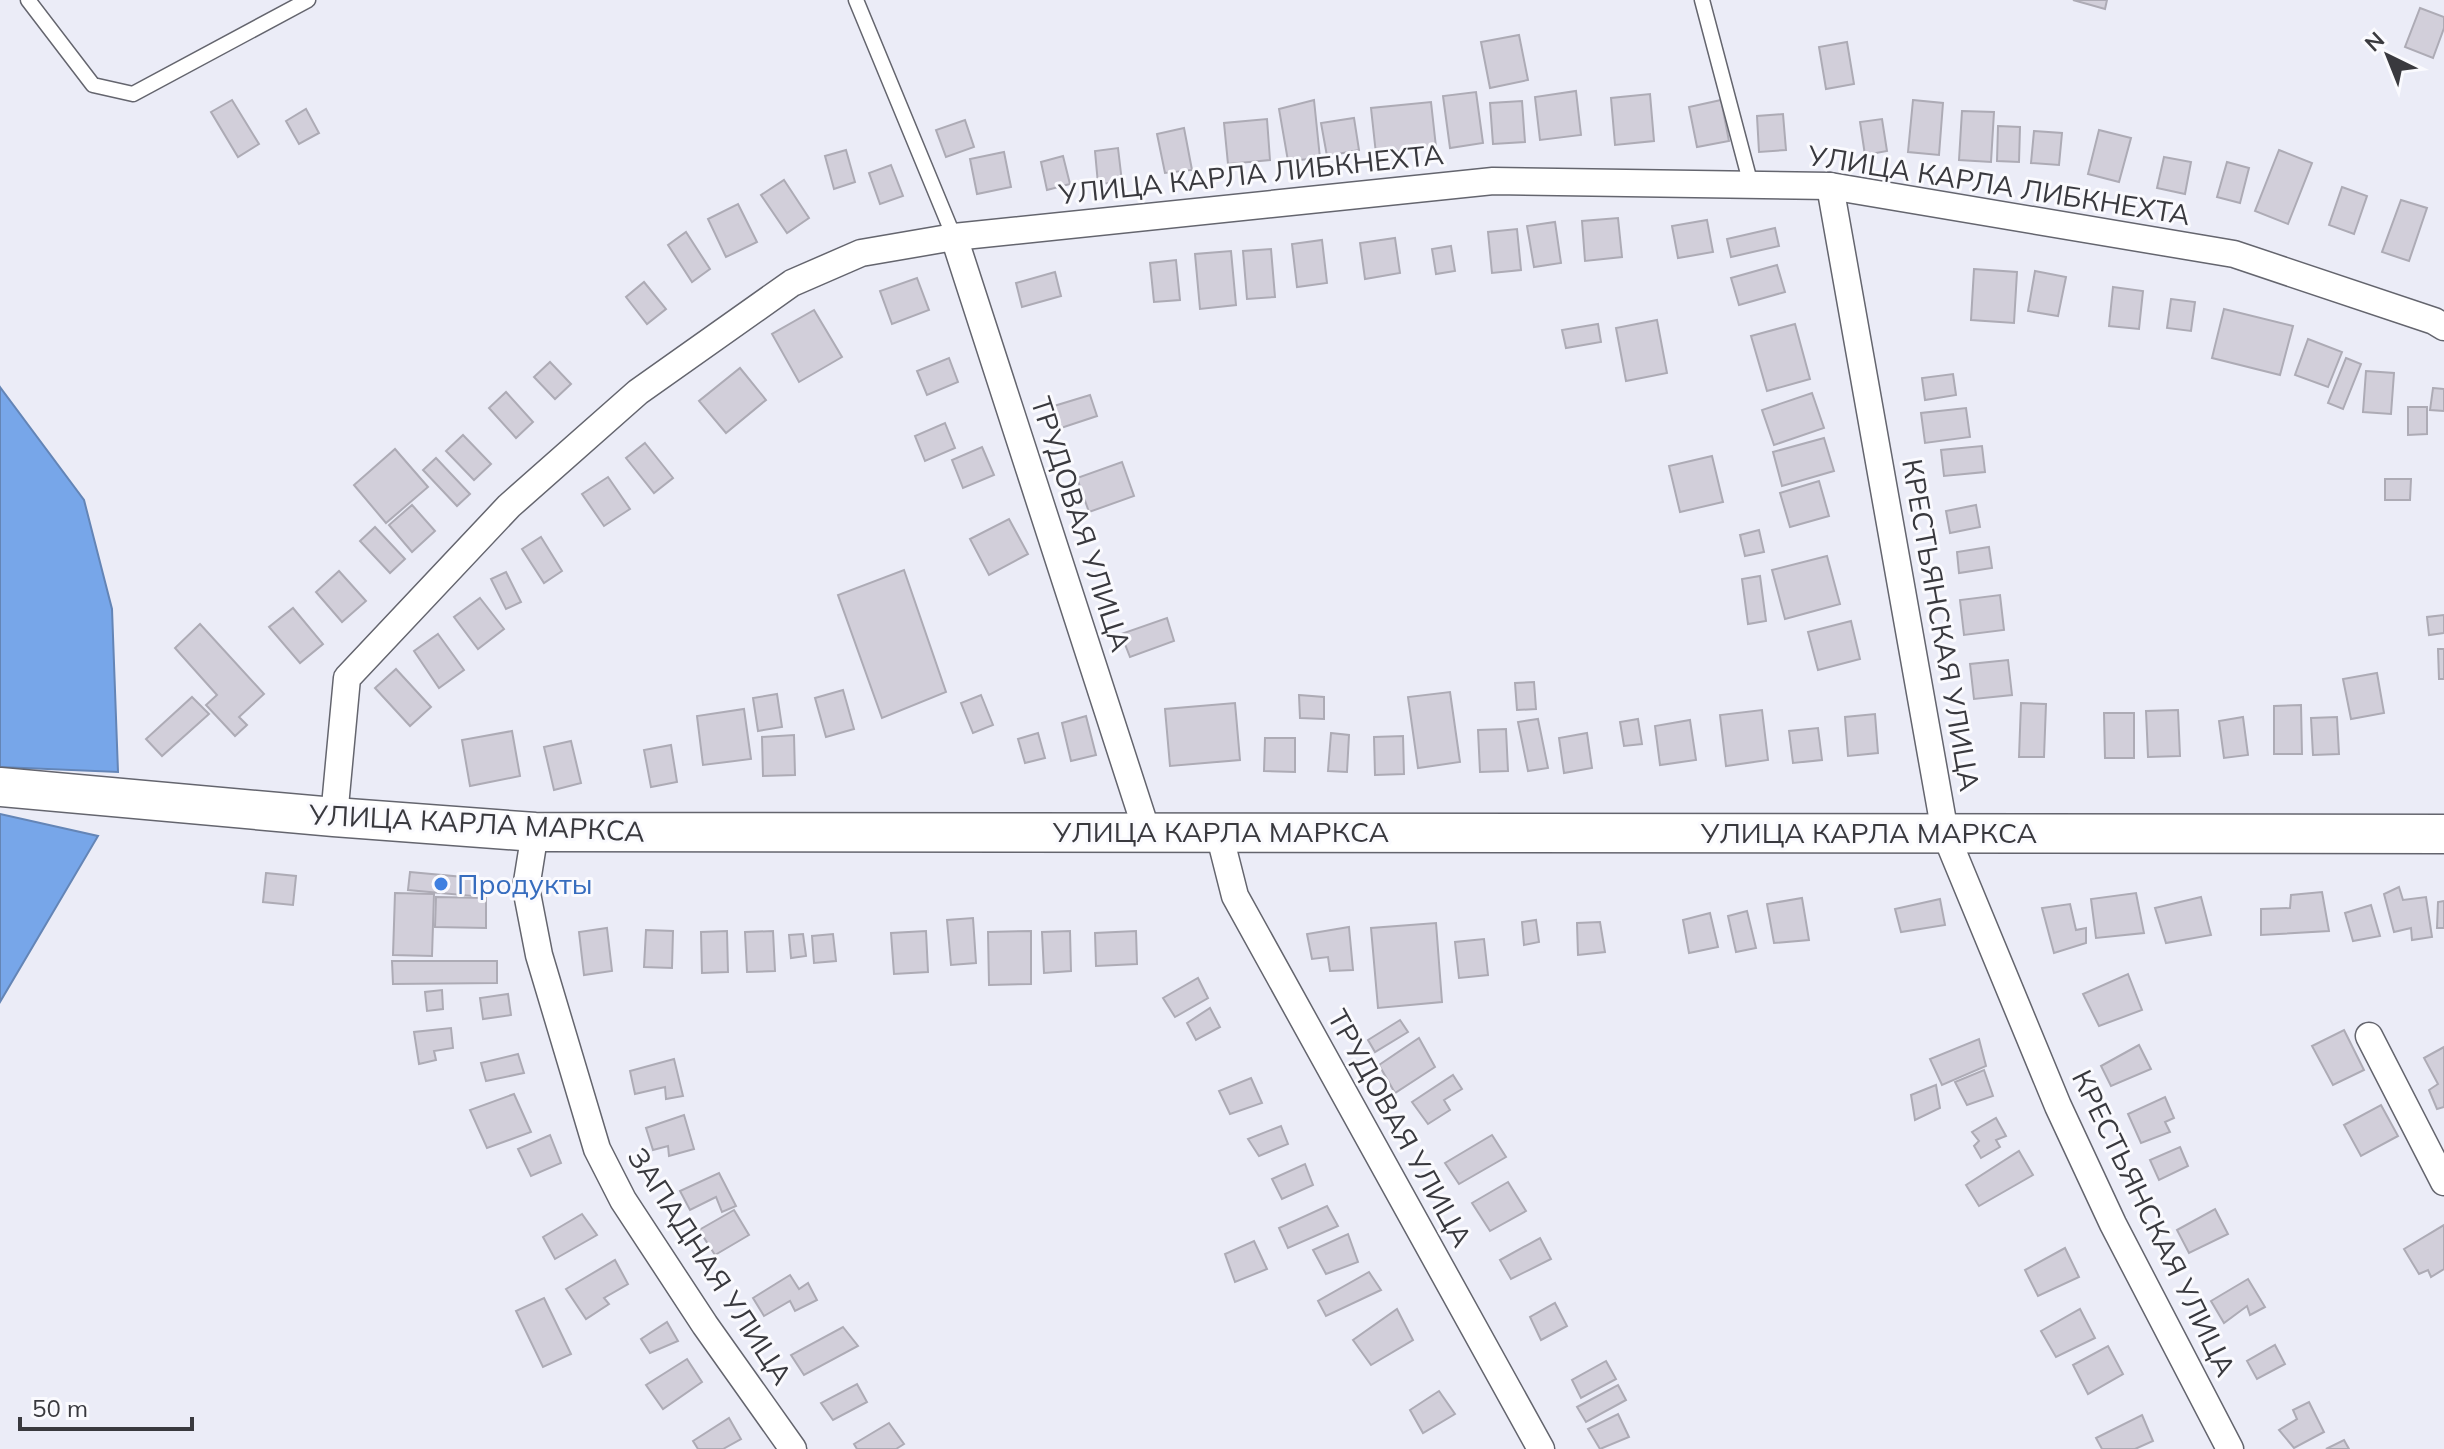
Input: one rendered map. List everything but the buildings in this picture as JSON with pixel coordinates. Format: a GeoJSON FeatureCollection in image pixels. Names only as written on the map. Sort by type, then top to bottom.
{"type":"FeatureCollection","features":[{"type":"Feature","properties":{"kind":"main road","name":"УЛИЦА КАРЛА МАРКСА"},"geometry":{"type":"LineString","coordinates":[[0,787],[535,832],[2444,834]]}},
{"type":"Feature","properties":{"kind":"street","name":"УЛИЦА КАРЛА ЛИБКНЕХТА"},"geometry":{"type":"LineString","coordinates":[[334,817],[347,678],[509,506],[638,392],[792,283],[861,253],[954,237],[1493,181],[1830,186],[2234,254],[2444,327]]}},
{"type":"Feature","properties":{"kind":"street","name":"КРЕСТЬЯНСКАЯ УЛИЦА"},"geometry":{"type":"LineString","coordinates":[[1830,186],[1945,833],[2094,1185],[2230,1449]]}},
{"type":"Feature","properties":{"kind":"street","name":"ТРУДОВАЯ УЛИЦА"},"geometry":{"type":"LineString","coordinates":[[954,237],[1147,832]]}},
{"type":"Feature","properties":{"kind":"street","name":"ЗАПАДНАЯ УЛИЦА"},"geometry":{"type":"LineString","coordinates":[[535,832],[526,888],[536,942],[597,1149],[631,1212],[705,1325],[793,1449]]}},
{"type":"Feature","properties":{"kind":"street","name":"ТРУДОВАЯ УЛИЦА"},"geometry":{"type":"LineString","coordinates":[[1219,833],[1235,896],[1541,1449]]}},
{"type":"Feature","properties":{"kind":"street"},"geometry":{"type":"LineString","coordinates":[[2369,1036],[2444,1182]]}},
{"type":"Feature","properties":{"kind":"lane"},"geometry":{"type":"LineString","coordinates":[[28,0],[93,85],[133,94],[308,0]]}},
{"type":"Feature","properties":{"kind":"lane"},"geometry":{"type":"LineString","coordinates":[[856,0],[954,237]]}},
{"type":"Feature","properties":{"kind":"lane"},"geometry":{"type":"LineString","coordinates":[[1702,0],[1751,185]]}},
{"type":"Feature","properties":{"kind":"water"},"geometry":{"type":"Polygon","coordinates":[[[0,387],[84,500],[112,609],[118,772],[0,767],[0,387]]]}},
{"type":"Feature","properties":{"kind":"water"},"geometry":{"type":"Polygon","coordinates":[[[0,814],[98,836],[0,1002],[0,814]]]}},
{"type":"Feature","properties":{"kind":"place","name":"Продукты"},"geometry":{"type":"Point","coordinates":[441,884]}}]}
